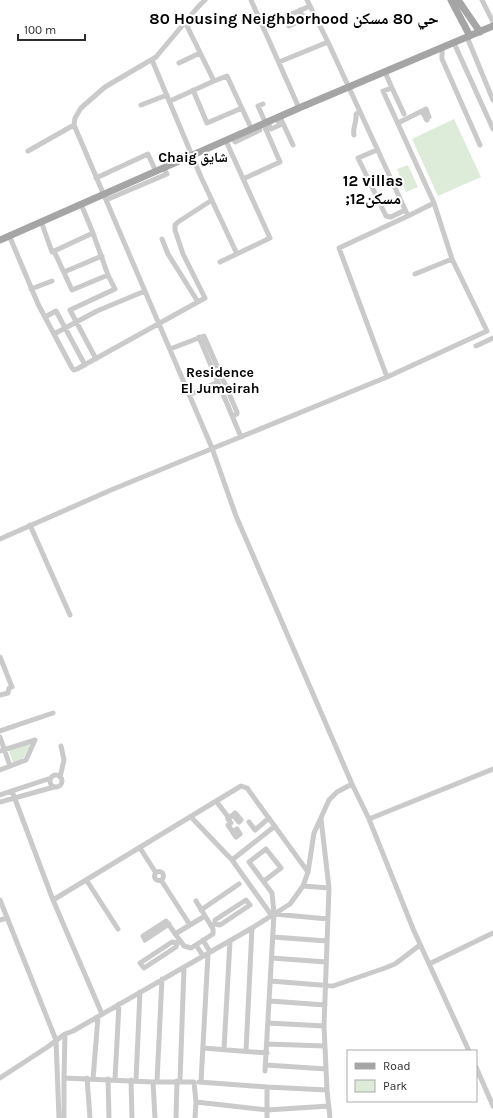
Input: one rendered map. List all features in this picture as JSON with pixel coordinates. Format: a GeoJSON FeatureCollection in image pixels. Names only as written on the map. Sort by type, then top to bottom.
{"type":"FeatureCollection","features":[{"type":"Feature","properties":{"kind":"main road"},"geometry":{"type":"LineString","coordinates":[[451,0],[468,37]]}},
{"type":"Feature","properties":{"kind":"main road"},"geometry":{"type":"LineString","coordinates":[[458,0],[480,32]]}},
{"type":"Feature","properties":{"kind":"main road"},"geometry":{"type":"LineString","coordinates":[[0,240],[8,235],[81,204],[105,197],[164,168],[299,108],[493,26]]}},
{"type":"Feature","properties":{"kind":"street"},"geometry":{"type":"LineString","coordinates":[[205,0],[156,57],[105,87],[81,108],[74,118],[74,124],[212,448],[236,516],[352,784],[369,818],[420,945],[469,1050]]}},
{"type":"Feature","properties":{"kind":"street"},"geometry":{"type":"LineString","coordinates":[[251,0],[280,62],[299,108]]}},
{"type":"Feature","properties":{"kind":"street"},"geometry":{"type":"LineString","coordinates":[[307,0],[328,42],[408,216]]}},
{"type":"Feature","properties":{"kind":"street"},"geometry":{"type":"LineString","coordinates":[[482,0],[493,22]]}},
{"type":"Feature","properties":{"kind":"street"},"geometry":{"type":"LineString","coordinates":[[300,10],[310,6]]}},
{"type":"Feature","properties":{"kind":"street"},"geometry":{"type":"LineString","coordinates":[[185,22],[214,81]]}},
{"type":"Feature","properties":{"kind":"street"},"geometry":{"type":"LineString","coordinates":[[468,37],[493,100]]}},
{"type":"Feature","properties":{"kind":"street"},"geometry":{"type":"LineString","coordinates":[[280,62],[328,42]]}},
{"type":"Feature","properties":{"kind":"street"},"geometry":{"type":"LineString","coordinates":[[454,43],[493,129]]}},
{"type":"Feature","properties":{"kind":"street"},"geometry":{"type":"LineString","coordinates":[[442,48],[442,59],[480,145]]}},
{"type":"Feature","properties":{"kind":"street"},"geometry":{"type":"LineString","coordinates":[[179,63],[200,53]]}},
{"type":"Feature","properties":{"kind":"street"},"geometry":{"type":"LineString","coordinates":[[152,60],[192,156],[237,254]]}},
{"type":"Feature","properties":{"kind":"street"},"geometry":{"type":"LineString","coordinates":[[385,72],[404,114]]}},
{"type":"Feature","properties":{"kind":"street"},"geometry":{"type":"LineString","coordinates":[[170,101],[228,76],[242,108],[261,126],[280,162],[243,179]]}},
{"type":"Feature","properties":{"kind":"street"},"geometry":{"type":"LineString","coordinates":[[0,539],[212,448],[387,378],[487,331],[452,259],[434,203],[383,91],[392,88]]}},
{"type":"Feature","properties":{"kind":"street"},"geometry":{"type":"LineString","coordinates":[[193,90],[207,123],[242,108]]}},
{"type":"Feature","properties":{"kind":"street"},"geometry":{"type":"LineString","coordinates":[[141,105],[167,95]]}},
{"type":"Feature","properties":{"kind":"street"},"geometry":{"type":"LineString","coordinates":[[261,126],[258,106],[262,104]]}},
{"type":"Feature","properties":{"kind":"street"},"geometry":{"type":"LineString","coordinates":[[354,135],[353,132],[356,123],[356,114],[360,112]]}},
{"type":"Feature","properties":{"kind":"street"},"geometry":{"type":"LineString","coordinates":[[398,123],[404,122],[416,114],[417,117],[425,116]]}},
{"type":"Feature","properties":{"kind":"street"},"geometry":{"type":"LineString","coordinates":[[279,118],[293,145]]}},
{"type":"Feature","properties":{"kind":"street"},"geometry":{"type":"LineString","coordinates":[[28,151],[74,124]]}},
{"type":"Feature","properties":{"kind":"street"},"geometry":{"type":"LineString","coordinates":[[220,262],[270,238],[243,179],[230,139]]}},
{"type":"Feature","properties":{"kind":"street"},"geometry":{"type":"LineString","coordinates":[[377,150],[358,158],[386,216],[391,217],[405,210]]}},
{"type":"Feature","properties":{"kind":"street"},"geometry":{"type":"LineString","coordinates":[[96,178],[148,154],[156,172]]}},
{"type":"Feature","properties":{"kind":"street"},"geometry":{"type":"LineString","coordinates":[[105,197],[167,174],[164,168]]}},
{"type":"Feature","properties":{"kind":"street"},"geometry":{"type":"LineString","coordinates":[[8,235],[31,289],[74,370],[205,298],[183,254],[175,230],[175,225],[212,200]]}},
{"type":"Feature","properties":{"kind":"street"},"geometry":{"type":"LineString","coordinates":[[387,378],[339,248],[434,203]]}},
{"type":"Feature","properties":{"kind":"street"},"geometry":{"type":"LineString","coordinates":[[81,204],[115,289],[70,310],[96,359]]}},
{"type":"Feature","properties":{"kind":"street"},"geometry":{"type":"LineString","coordinates":[[40,222],[52,252],[54,251],[72,290],[108,274]]}},
{"type":"Feature","properties":{"kind":"street"},"geometry":{"type":"LineString","coordinates":[[54,251],[93,233]]}},
{"type":"Feature","properties":{"kind":"street"},"geometry":{"type":"LineString","coordinates":[[162,239],[168,254],[198,302]]}},
{"type":"Feature","properties":{"kind":"street"},"geometry":{"type":"LineString","coordinates":[[64,272],[102,256]]}},
{"type":"Feature","properties":{"kind":"street"},"geometry":{"type":"LineString","coordinates":[[415,274],[452,259]]}},
{"type":"Feature","properties":{"kind":"street"},"geometry":{"type":"LineString","coordinates":[[31,289],[52,281]]}},
{"type":"Feature","properties":{"kind":"street"},"geometry":{"type":"LineString","coordinates":[[54,334],[76,322],[144,291]]}},
{"type":"Feature","properties":{"kind":"street"},"geometry":{"type":"LineString","coordinates":[[45,317],[56,311],[85,365]]}},
{"type":"Feature","properties":{"kind":"street"},"geometry":{"type":"LineString","coordinates":[[170,349],[204,336],[237,412],[237,414],[232,416]]}},
{"type":"Feature","properties":{"kind":"street"},"geometry":{"type":"LineString","coordinates":[[199,337],[241,437]]}},
{"type":"Feature","properties":{"kind":"street"},"geometry":{"type":"LineString","coordinates":[[476,346],[493,338]]}},
{"type":"Feature","properties":{"kind":"street"},"geometry":{"type":"LineString","coordinates":[[189,395],[218,382]]}},
{"type":"Feature","properties":{"kind":"street"},"geometry":{"type":"LineString","coordinates":[[30,525],[70,616]]}},
{"type":"Feature","properties":{"kind":"street"},"geometry":{"type":"LineString","coordinates":[[0,657],[12,687],[8,693],[0,695]]}},
{"type":"Feature","properties":{"kind":"street"},"geometry":{"type":"LineString","coordinates":[[0,731],[53,713]]}},
{"type":"Feature","properties":{"kind":"street"},"geometry":{"type":"LineString","coordinates":[[0,736],[2,751],[10,766]]}},
{"type":"Feature","properties":{"kind":"street"},"geometry":{"type":"LineString","coordinates":[[0,770],[26,760],[35,740],[2,751]]}},
{"type":"Feature","properties":{"kind":"street"},"geometry":{"type":"LineString","coordinates":[[0,802],[59,786],[62,782],[60,777],[64,760],[61,746]]}},
{"type":"Feature","properties":{"kind":"street"},"geometry":{"type":"LineString","coordinates":[[369,818],[493,769]]}},
{"type":"Feature","properties":{"kind":"street"},"geometry":{"type":"LineString","coordinates":[[0,795],[55,775],[60,777]]}},
{"type":"Feature","properties":{"kind":"street"},"geometry":{"type":"LineString","coordinates":[[50,778],[50,783],[54,787]]}},
{"type":"Feature","properties":{"kind":"street"},"geometry":{"type":"LineString","coordinates":[[0,1078],[65,1034],[73,1031],[230,941],[290,904],[303,886],[308,872],[314,833],[329,800],[337,792],[352,784]]}},
{"type":"Feature","properties":{"kind":"street"},"geometry":{"type":"LineString","coordinates":[[53,900],[87,881],[241,786],[247,788],[308,872]]}},
{"type":"Feature","properties":{"kind":"street"},"geometry":{"type":"LineString","coordinates":[[12,791],[53,900],[100,1015],[90,1078],[90,1118]]}},
{"type":"Feature","properties":{"kind":"street"},"geometry":{"type":"LineString","coordinates":[[216,801],[231,816],[228,819],[231,823],[228,825],[233,832]]}},
{"type":"Feature","properties":{"kind":"street"},"geometry":{"type":"LineString","coordinates":[[191,817],[232,860],[273,915],[328,919]]}},
{"type":"Feature","properties":{"kind":"street"},"geometry":{"type":"LineString","coordinates":[[249,822],[255,830],[269,818]]}},
{"type":"Feature","properties":{"kind":"street"},"geometry":{"type":"LineString","coordinates":[[321,818],[329,888],[324,1026],[330,1118]]}},
{"type":"Feature","properties":{"kind":"street"},"geometry":{"type":"LineString","coordinates":[[232,860],[275,826]]}},
{"type":"Feature","properties":{"kind":"street"},"geometry":{"type":"LineString","coordinates":[[140,848],[156,873],[154,878],[157,881],[161,880],[190,925]]}},
{"type":"Feature","properties":{"kind":"street"},"geometry":{"type":"LineString","coordinates":[[264,881],[281,868],[266,849],[249,862],[272,893],[273,937],[266,1068],[326,1069]]}},
{"type":"Feature","properties":{"kind":"street"},"geometry":{"type":"LineString","coordinates":[[87,881],[118,929]]}},
{"type":"Feature","properties":{"kind":"street"},"geometry":{"type":"LineString","coordinates":[[201,910],[239,884]]}},
{"type":"Feature","properties":{"kind":"street"},"geometry":{"type":"LineString","coordinates":[[303,886],[329,888]]}},
{"type":"Feature","properties":{"kind":"street"},"geometry":{"type":"LineString","coordinates":[[0,900],[56,1040],[59,1118]]}},
{"type":"Feature","properties":{"kind":"street"},"geometry":{"type":"LineString","coordinates":[[169,924],[145,940],[142,936],[166,920],[169,924],[175,934],[179,942],[184,946],[192,948],[213,934],[213,925],[215,920],[246,900],[250,905],[220,925],[213,925],[205,916],[196,901]]}},
{"type":"Feature","properties":{"kind":"street"},"geometry":{"type":"LineString","coordinates":[[175,934],[205,916]]}},
{"type":"Feature","properties":{"kind":"street"},"geometry":{"type":"LineString","coordinates":[[0,920],[7,918]]}},
{"type":"Feature","properties":{"kind":"street"},"geometry":{"type":"LineString","coordinates":[[246,1051],[252,928]]}},
{"type":"Feature","properties":{"kind":"street"},"geometry":{"type":"LineString","coordinates":[[429,964],[493,933]]}},
{"type":"Feature","properties":{"kind":"street"},"geometry":{"type":"LineString","coordinates":[[273,937],[327,941]]}},
{"type":"Feature","properties":{"kind":"street"},"geometry":{"type":"LineString","coordinates":[[201,1082],[207,954],[203,940]]}},
{"type":"Feature","properties":{"kind":"street"},"geometry":{"type":"LineString","coordinates":[[224,1049],[230,941]]}},
{"type":"Feature","properties":{"kind":"street"},"geometry":{"type":"LineString","coordinates":[[172,942],[179,942],[176,947],[144,968],[140,963],[172,942]]}},
{"type":"Feature","properties":{"kind":"street"},"geometry":{"type":"LineString","coordinates":[[196,945],[207,954]]}},
{"type":"Feature","properties":{"kind":"street"},"geometry":{"type":"LineString","coordinates":[[270,981],[333,986],[395,964],[420,945]]}},
{"type":"Feature","properties":{"kind":"street"},"geometry":{"type":"LineString","coordinates":[[272,958],[326,962]]}},
{"type":"Feature","properties":{"kind":"street"},"geometry":{"type":"LineString","coordinates":[[176,1118],[184,966]]}},
{"type":"Feature","properties":{"kind":"street"},"geometry":{"type":"LineString","coordinates":[[155,1118],[155,1081],[162,979]]}},
{"type":"Feature","properties":{"kind":"street"},"geometry":{"type":"LineString","coordinates":[[132,1118],[133,1080],[140,992]]}},
{"type":"Feature","properties":{"kind":"street"},"geometry":{"type":"LineString","coordinates":[[270,1001],[325,1004]]}},
{"type":"Feature","properties":{"kind":"street"},"geometry":{"type":"LineString","coordinates":[[115,1079],[119,1004]]}},
{"type":"Feature","properties":{"kind":"street"},"geometry":{"type":"LineString","coordinates":[[268,1023],[324,1026]]}},
{"type":"Feature","properties":{"kind":"street"},"geometry":{"type":"LineString","coordinates":[[64,1118],[65,1034]]}},
{"type":"Feature","properties":{"kind":"street"},"geometry":{"type":"LineString","coordinates":[[267,1044],[325,1046]]}},
{"type":"Feature","properties":{"kind":"street"},"geometry":{"type":"LineString","coordinates":[[203,1048],[267,1053]]}},
{"type":"Feature","properties":{"kind":"street"},"geometry":{"type":"LineString","coordinates":[[477,1069],[493,1106]]}},
{"type":"Feature","properties":{"kind":"street"},"geometry":{"type":"LineString","coordinates":[[64,1078],[201,1082],[327,1090]]}},
{"type":"Feature","properties":{"kind":"street"},"geometry":{"type":"LineString","coordinates":[[108,1079],[109,1118]]}},
{"type":"Feature","properties":{"kind":"street"},"geometry":{"type":"LineString","coordinates":[[194,1082],[196,1102],[195,1118]]}},
{"type":"Feature","properties":{"kind":"street"},"geometry":{"type":"LineString","coordinates":[[267,1087],[267,1118]]}},
{"type":"Feature","properties":{"kind":"street"},"geometry":{"type":"LineString","coordinates":[[196,1102],[267,1110],[329,1106]]}},
{"type":"Feature","properties":{"kind":"green space"},"geometry":{"type":"Polygon","coordinates":[[[454,119],[481,177],[438,196],[412,139],[454,119]]]}},
{"type":"Feature","properties":{"kind":"green space"},"geometry":{"type":"Polygon","coordinates":[[[408,165],[418,187],[406,192],[397,169],[408,165]]]}},
{"type":"Feature","properties":{"kind":"green space"},"geometry":{"type":"Polygon","coordinates":[[[29,744],[30,745],[23,759],[13,763],[9,751],[29,744]]]}},
{"type":"Feature","properties":{"kind":"district","name":"80 Housing Neighborhood حي 80 مسكن"},"geometry":{"type":"Point","coordinates":[294,18]}},
{"type":"Feature","properties":{"kind":"district","name":"Chaig شايق"},"geometry":{"type":"Point","coordinates":[193,157]}},
{"type":"Feature","properties":{"kind":"district","name":"12 villas ;12مسكن"},"geometry":{"type":"Point","coordinates":[373,189]}},
{"type":"Feature","properties":{"kind":"district","name":"Residence El Jumeirah"},"geometry":{"type":"Point","coordinates":[220,380]}}]}
